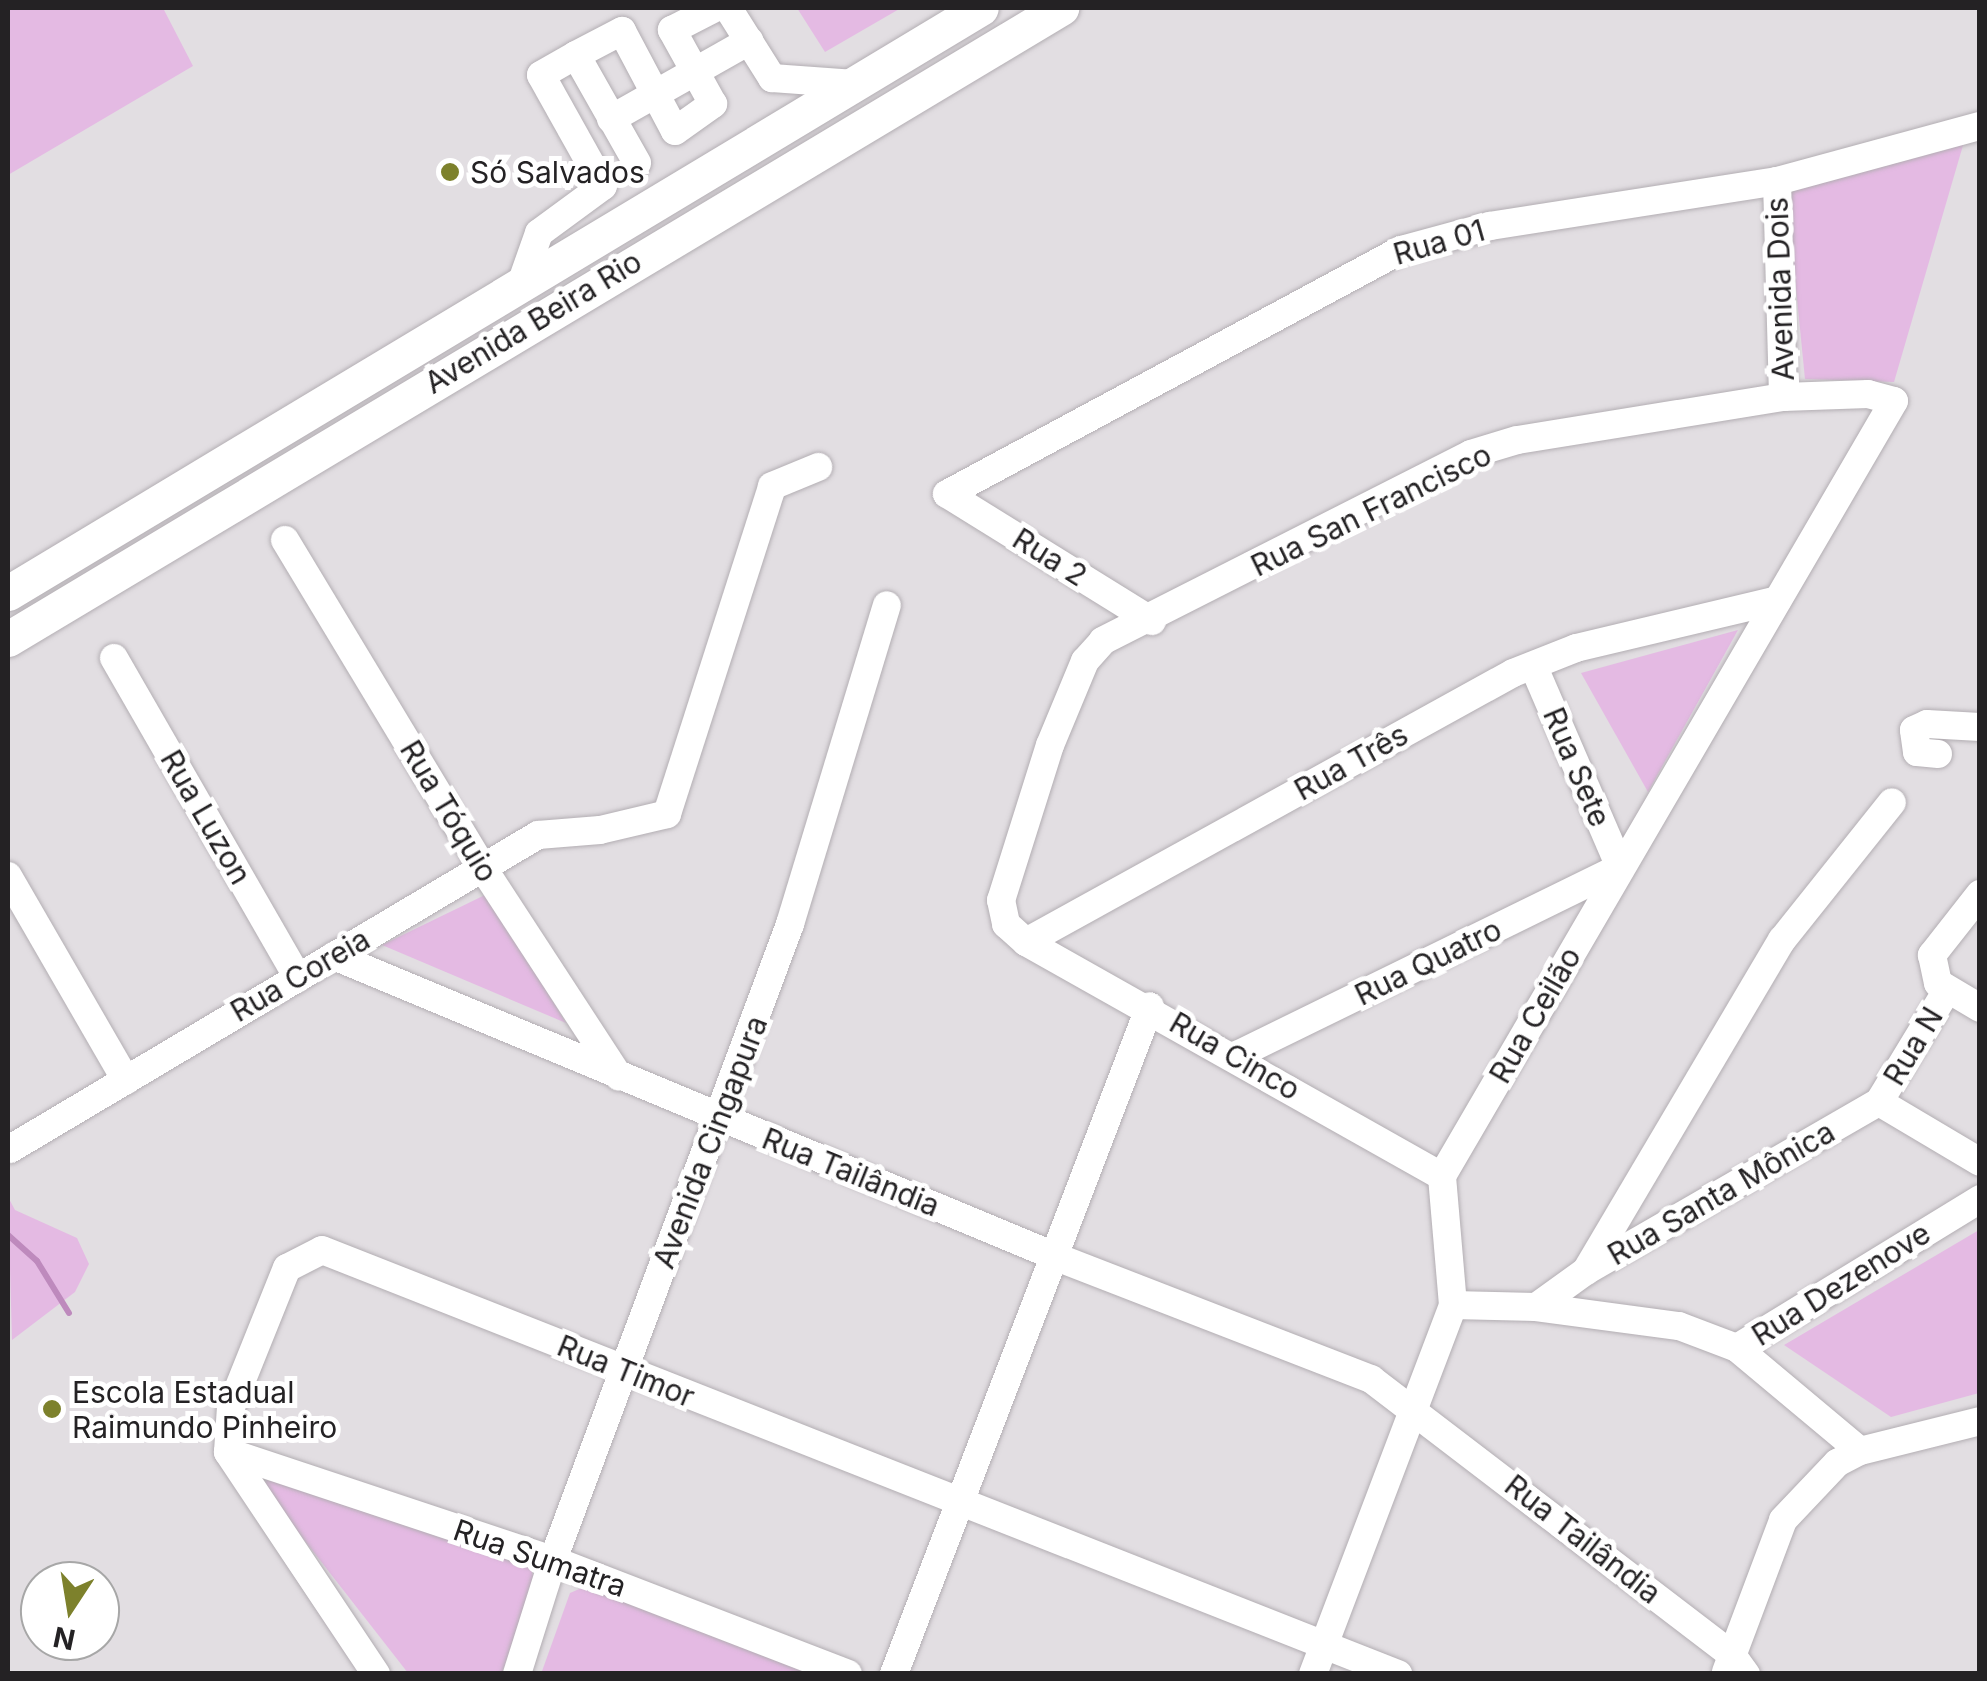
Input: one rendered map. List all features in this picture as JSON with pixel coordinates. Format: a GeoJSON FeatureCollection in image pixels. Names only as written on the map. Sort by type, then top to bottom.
{"type":"FeatureCollection","features":[{"type":"Feature","properties":{"kind":"main road","name":"Avenida Beira Rio"},"geometry":{"type":"LineString","coordinates":[[8,592],[981,8]]}},
{"type":"Feature","properties":{"kind":"main road","name":"Avenida Beira Rio"},"geometry":{"type":"LineString","coordinates":[[8,639],[1060,8]]}},
{"type":"Feature","properties":{"kind":"main road"},"geometry":{"type":"LineString","coordinates":[[514,288],[527,326]]}},
{"type":"Feature","properties":{"kind":"street"},"geometry":{"type":"LineString","coordinates":[[514,288],[539,233],[603,186],[542,75],[622,31],[675,131],[713,104],[672,30],[715,8]]}},
{"type":"Feature","properties":{"kind":"street"},"geometry":{"type":"LineString","coordinates":[[728,8],[772,78],[856,84]]}},
{"type":"Feature","properties":{"kind":"street"},"geometry":{"type":"LineString","coordinates":[[611,119],[749,42]]}},
{"type":"Feature","properties":{"kind":"street"},"geometry":{"type":"LineString","coordinates":[[576,56],[636,164]]}},
{"type":"Feature","properties":{"kind":"street","name":"Rua 01"},"geometry":{"type":"LineString","coordinates":[[947,494],[1402,250],[1490,226],[1777,181],[1980,126]]}},
{"type":"Feature","properties":{"kind":"street","name":"Avenida Dois"},"geometry":{"type":"LineString","coordinates":[[1777,181],[1783,397]]}},
{"type":"Feature","properties":{"kind":"street","name":"Rua San Francisco"},"geometry":{"type":"LineString","coordinates":[[1026,942],[1006,924],[1003,912],[1010,864],[1085,661],[1103,641],[1152,621],[1471,454],[1517,440],[1783,397],[1868,394],[1894,401]]}},
{"type":"Feature","properties":{"kind":"street","name":"Rua Ceilão"},"geometry":{"type":"LineString","coordinates":[[1442,1176],[1894,401]]}},
{"type":"Feature","properties":{"kind":"street","name":"Rua Coreia"},"geometry":{"type":"LineString","coordinates":[[10,1149],[538,835],[600,830],[667,814],[772,486],[818,467]]}},
{"type":"Feature","properties":{"kind":"street","name":"Rua 2"},"geometry":{"type":"LineString","coordinates":[[947,494],[1152,621]]}},
{"type":"Feature","properties":{"kind":"street","name":"Rua Tóquio"},"geometry":{"type":"LineString","coordinates":[[285,540],[483,868],[619,1077]]}},
{"type":"Feature","properties":{"kind":"street","name":"Rua Três"},"geometry":{"type":"LineString","coordinates":[[1026,942],[1534,666],[1576,648],[1778,600]]}},
{"type":"Feature","properties":{"kind":"street","name":"Avenida Cingapura"},"geometry":{"type":"LineString","coordinates":[[517,1674],[553,1560],[721,1119],[790,924],[887,605]]}},
{"type":"Feature","properties":{"kind":"street","name":"Rua Luzon"},"geometry":{"type":"LineString","coordinates":[[114,658],[297,976]]}},
{"type":"Feature","properties":{"kind":"street","name":"Rua Sete"},"geometry":{"type":"LineString","coordinates":[[1534,666],[1620,867]]}},
{"type":"Feature","properties":{"kind":"street"},"geometry":{"type":"LineString","coordinates":[[1938,754],[1917,752],[1914,730],[1927,724],[1980,728]]}},
{"type":"Feature","properties":{"kind":"street"},"geometry":{"type":"LineString","coordinates":[[1586,1271],[1782,940],[1892,802]]}},
{"type":"Feature","properties":{"kind":"street","name":"Rua Quatro"},"geometry":{"type":"LineString","coordinates":[[1235,1056],[1620,867]]}},
{"type":"Feature","properties":{"kind":"street"},"geometry":{"type":"LineString","coordinates":[[8,876],[126,1080]]}},
{"type":"Feature","properties":{"kind":"street"},"geometry":{"type":"LineString","coordinates":[[1980,894],[1932,955],[1932,971],[1946,990],[1980,1008]]}},
{"type":"Feature","properties":{"kind":"street","name":"Rua Cinco"},"geometry":{"type":"LineString","coordinates":[[1026,942],[1150,1006],[1442,1176]]}},
{"type":"Feature","properties":{"kind":"street","name":"Rua Tailândia"},"geometry":{"type":"LineString","coordinates":[[334,956],[1059,1258],[1371,1379],[1414,1409],[1735,1667]]}},
{"type":"Feature","properties":{"kind":"street","name":"Rua N"},"geometry":{"type":"LineString","coordinates":[[1879,1102],[1946,990]]}},
{"type":"Feature","properties":{"kind":"street"},"geometry":{"type":"LineString","coordinates":[[894,1674],[1059,1258],[1150,1006]]}},
{"type":"Feature","properties":{"kind":"street"},"geometry":{"type":"LineString","coordinates":[[1879,1102],[1980,1162]]}},
{"type":"Feature","properties":{"kind":"street","name":"Rua Santa Mônica"},"geometry":{"type":"LineString","coordinates":[[1536,1308],[1586,1271],[1879,1102]]}},
{"type":"Feature","properties":{"kind":"street"},"geometry":{"type":"LineString","coordinates":[[1313,1674],[1454,1305],[1442,1176]]}},
{"type":"Feature","properties":{"kind":"street","name":"Rua Dezenove"},"geometry":{"type":"LineString","coordinates":[[1860,1451],[1737,1348],[1980,1198]]}},
{"type":"Feature","properties":{"kind":"street","name":"Rua Timor"},"geometry":{"type":"LineString","coordinates":[[228,1452],[231,1407],[288,1268],[307,1252],[338,1255],[1398,1674]]}},
{"type":"Feature","properties":{"kind":"street"},"geometry":{"type":"LineString","coordinates":[[1454,1305],[1536,1308],[1680,1326],[1737,1348]]}},
{"type":"Feature","properties":{"kind":"street"},"geometry":{"type":"LineString","coordinates":[[1735,1667],[1782,1520],[1836,1463],[1860,1451],[1980,1421]]}},
{"type":"Feature","properties":{"kind":"street"},"geometry":{"type":"LineString","coordinates":[[228,1452],[376,1674]]}},
{"type":"Feature","properties":{"kind":"street","name":"Rua Sumatra"},"geometry":{"type":"LineString","coordinates":[[228,1452],[553,1560],[848,1674]]}},
{"type":"Feature","properties":{"kind":"shaded area"},"geometry":{"type":"Polygon","coordinates":[[[8,8],[163,8],[193,66],[8,175],[8,8]]]}},
{"type":"Feature","properties":{"kind":"shaded area"},"geometry":{"type":"Polygon","coordinates":[[[797,8],[901,8],[825,52],[797,8]]]}},
{"type":"Feature","properties":{"kind":"shaded area"},"geometry":{"type":"Polygon","coordinates":[[[1966,135],[1894,382],[1805,379],[1786,187],[1966,135]]]}},
{"type":"Feature","properties":{"kind":"shaded area"},"geometry":{"type":"Polygon","coordinates":[[[1738,630],[1648,792],[1581,673],[1738,630]]]}},
{"type":"Feature","properties":{"kind":"shaded area"},"geometry":{"type":"Polygon","coordinates":[[[487,894],[566,1023],[382,945],[487,894]]]}},
{"type":"Feature","properties":{"kind":"shaded area"},"geometry":{"type":"Polygon","coordinates":[[[8,1197],[15,1210],[77,1238],[89,1264],[75,1292],[12,1340],[8,1197]]]}},
{"type":"Feature","properties":{"kind":"shaded area"},"geometry":{"type":"Polygon","coordinates":[[[1979,1230],[1979,1393],[1891,1417],[1784,1345],[1979,1230]]]}},
{"type":"Feature","properties":{"kind":"shaded area"},"geometry":{"type":"Polygon","coordinates":[[[267,1479],[530,1561],[534,1581],[502,1673],[408,1673],[262,1486],[267,1479]]]}},
{"type":"Feature","properties":{"kind":"shaded area"},"geometry":{"type":"Polygon","coordinates":[[[591,1584],[821,1674],[541,1674],[570,1593],[591,1584]]]}},
{"type":"Feature","properties":{"kind":"waterway"},"geometry":{"type":"LineString","coordinates":[[8,1235],[37,1261],[69,1313]]}},
{"type":"Feature","properties":{"kind":"place","name":"Só Salvados"},"geometry":{"type":"Point","coordinates":[450,172]}},
{"type":"Feature","properties":{"kind":"place","name":"Escola Estadual Raimundo Pinheiro"},"geometry":{"type":"Point","coordinates":[52,1409]}}]}
